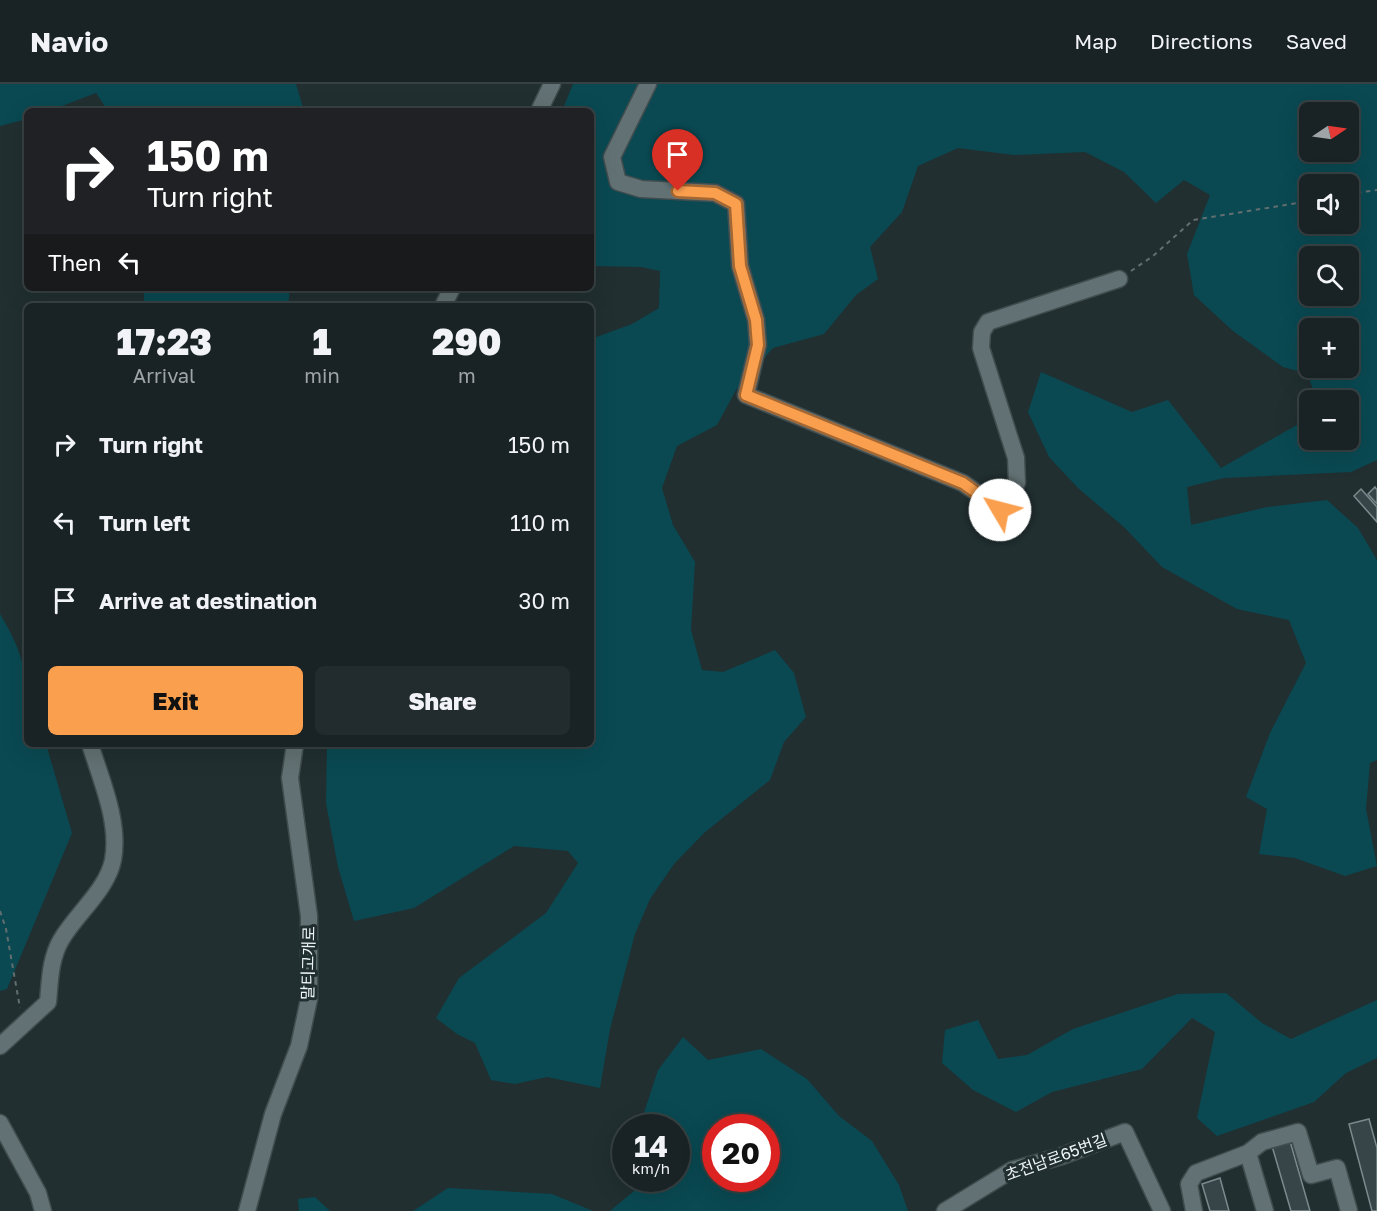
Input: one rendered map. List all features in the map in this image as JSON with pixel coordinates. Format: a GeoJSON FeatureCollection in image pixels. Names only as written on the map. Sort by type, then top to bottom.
{"type":"FeatureCollection","features":[{"type":"Feature","properties":{"kind":"street"},"geometry":{"type":"LineString","coordinates":[[540,108],[552,84]]}},
{"type":"Feature","properties":{"kind":"street"},"geometry":{"type":"LineString","coordinates":[[648,84],[612,157],[618,182],[641,189],[715,193],[736,204],[740,266],[756,320],[758,345],[746,395],[963,483],[1000,510],[1017,483],[1016,458],[981,348],[982,332],[988,322],[1119,279]]}},
{"type":"Feature","properties":{"kind":"street"},"geometry":{"type":"LineString","coordinates":[[0,1046],[48,1002],[53,957],[61,939],[108,875],[113,860],[114,825],[91,747]]}},
{"type":"Feature","properties":{"kind":"street","name":"말티고개로"},"geometry":{"type":"LineString","coordinates":[[247,1211],[273,1114],[299,1046],[309,999],[309,916],[290,778],[295,747]]}},
{"type":"Feature","properties":{"kind":"street"},"geometry":{"type":"LineString","coordinates":[[0,1123],[38,1193],[43,1211]]}},
{"type":"Feature","properties":{"kind":"street","name":"초전남로65번길"},"geometry":{"type":"LineString","coordinates":[[945,1211],[1012,1170],[1062,1156],[1125,1132],[1162,1211]]}},
{"type":"Feature","properties":{"kind":"street"},"geometry":{"type":"LineString","coordinates":[[1194,1211],[1189,1184],[1196,1173],[1248,1153],[1262,1142],[1298,1132],[1311,1175],[1337,1168],[1349,1211]]}},
{"type":"Feature","properties":{"kind":"street"},"geometry":{"type":"LineString","coordinates":[[1248,1153],[1265,1211]]}},
{"type":"Feature","properties":{"kind":"path"},"geometry":{"type":"LineString","coordinates":[[1359,192],[1377,189]]}},
{"type":"Feature","properties":{"kind":"path"},"geometry":{"type":"LineString","coordinates":[[1119,279],[1153,256],[1193,220],[1299,203]]}},
{"type":"Feature","properties":{"kind":"path"},"geometry":{"type":"LineString","coordinates":[[0,911],[6,929],[22,1028]]}},
{"type":"Feature","properties":{"kind":"shaded area"},"geometry":{"type":"Polygon","coordinates":[[[0,84],[296,84],[303,108],[106,108],[96,93],[57,108],[24,108],[24,120],[0,126],[0,84]]]}},
{"type":"Feature","properties":{"kind":"shaded area"},"geometry":{"type":"Polygon","coordinates":[[[573,84],[1377,84],[1377,460],[1351,472],[1224,478],[1187,487],[1191,525],[1267,507],[1327,500],[1358,528],[1377,560],[1377,760],[1370,763],[1366,809],[1377,866],[1345,876],[1295,858],[1259,854],[1267,809],[1246,797],[1270,733],[1306,663],[1289,620],[1237,609],[1162,567],[1125,528],[1078,488],[1049,457],[1028,412],[1041,372],[1132,412],[1168,400],[1221,468],[1299,424],[1299,450],[1359,450],[1359,390],[1313,390],[1309,378],[1359,378],[1359,318],[1299,318],[1299,371],[1283,367],[1233,331],[1194,295],[1187,254],[1210,195],[1184,180],[1156,203],[1124,172],[1085,152],[1014,155],[958,148],[918,166],[902,212],[870,247],[878,279],[856,295],[824,334],[773,348],[736,390],[717,425],[677,446],[662,488],[673,525],[695,562],[691,630],[702,670],[723,672],[775,650],[794,673],[806,717],[784,742],[770,780],[704,833],[674,864],[650,899],[635,934],[610,1029],[600,1088],[547,1077],[515,1084],[491,1080],[475,1043],[457,1034],[436,1018],[459,978],[546,913],[578,863],[568,851],[514,846],[414,908],[354,921],[338,867],[326,803],[327,747],[594,747],[594,338],[632,324],[659,308],[660,271],[641,267],[594,266],[594,108],[563,108],[573,84]]]}},
{"type":"Feature","properties":{"kind":"shaded area"},"geometry":{"type":"Polygon","coordinates":[[[144,291],[290,291],[288,303],[144,303],[144,291]]]}},
{"type":"Feature","properties":{"kind":"shaded area"},"geometry":{"type":"Polygon","coordinates":[[[0,614],[17,648],[24,672],[24,747],[47,747],[72,833],[7,989],[0,991],[0,614]]]}},
{"type":"Feature","properties":{"kind":"shaded area"},"geometry":{"type":"Polygon","coordinates":[[[1226,993],[1262,1023],[1291,1039],[1377,1000],[1377,1058],[1346,1073],[1314,1102],[1217,1136],[1197,1118],[1215,1032],[1192,1018],[1142,1069],[1052,1092],[1016,1112],[973,1090],[942,1063],[945,1030],[978,1020],[998,1059],[1027,1055],[1073,1029],[1178,994],[1226,993]]]}},
{"type":"Feature","properties":{"kind":"shaded area"},"geometry":{"type":"Polygon","coordinates":[[[683,1037],[708,1060],[761,1049],[807,1079],[839,1116],[872,1141],[899,1185],[908,1211],[610,1211],[633,1192],[690,1192],[690,1114],[644,1114],[658,1070],[683,1037]]]}},
{"type":"Feature","properties":{"kind":"shaded area"},"geometry":{"type":"Polygon","coordinates":[[[448,1188],[552,1194],[593,1211],[413,1211],[448,1188]]]}},
{"type":"Feature","properties":{"kind":"shaded area"},"geometry":{"type":"Polygon","coordinates":[[[315,1197],[330,1211],[299,1211],[298,1199],[315,1197]]]}},
{"type":"Feature","properties":{"kind":"building"},"geometry":{"type":"Polygon","coordinates":[[[1375,487],[1377,490],[1377,504],[1368,494],[1375,487]]]}},
{"type":"Feature","properties":{"kind":"building"},"geometry":{"type":"Polygon","coordinates":[[[1361,489],[1377,507],[1377,522],[1354,496],[1361,489]]]}},
{"type":"Feature","properties":{"kind":"building"},"geometry":{"type":"Polygon","coordinates":[[[1369,1119],[1377,1148],[1377,1211],[1372,1211],[1349,1124],[1369,1119]]]}},
{"type":"Feature","properties":{"kind":"building"},"geometry":{"type":"Polygon","coordinates":[[[1290,1141],[1310,1211],[1291,1211],[1272,1146],[1290,1141]]]}},
{"type":"Feature","properties":{"kind":"building"},"geometry":{"type":"Polygon","coordinates":[[[1220,1178],[1229,1211],[1210,1211],[1202,1184],[1220,1178]]]}},
{"type":"Feature","properties":{"kind":"route"},"geometry":{"type":"LineString","coordinates":[[678,191],[715,193],[736,204],[740,266],[756,320],[758,345],[746,395],[963,483],[1000,510]]}}]}
